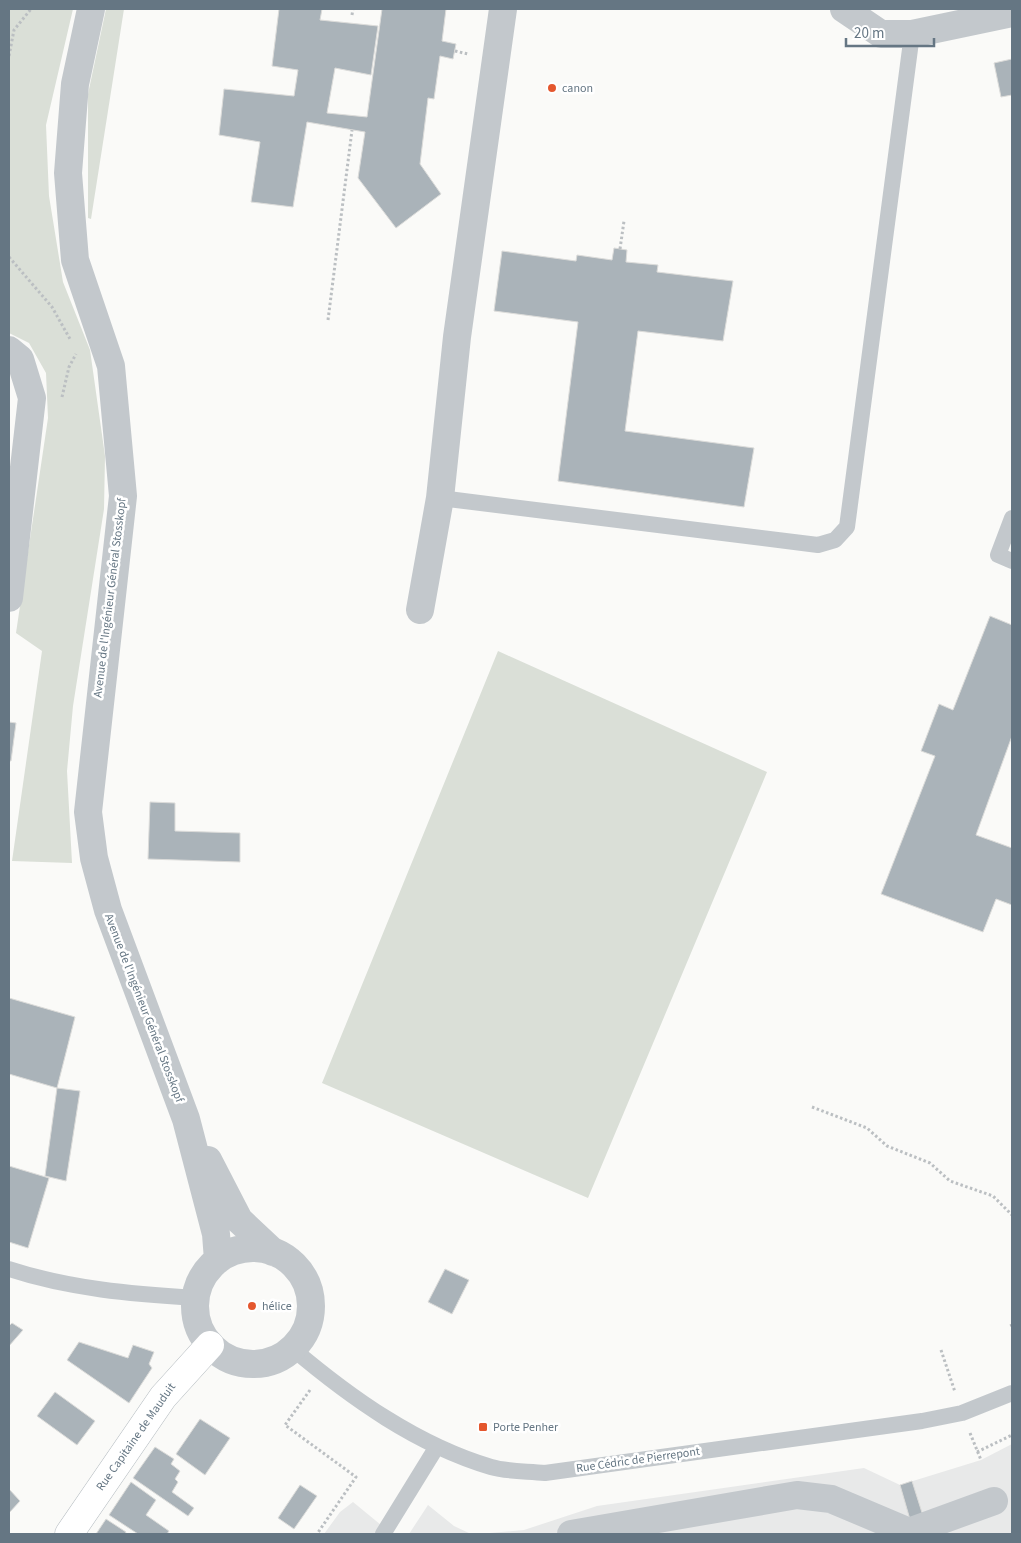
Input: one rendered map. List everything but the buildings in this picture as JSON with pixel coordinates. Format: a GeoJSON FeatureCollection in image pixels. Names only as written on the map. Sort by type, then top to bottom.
{"type":"FeatureCollection","features":[{"type":"Feature","properties":{"kind":"street","name":"Avenue de l'Ingénieur Général Stosskopf"},"geometry":{"type":"LineString","coordinates":[[91,9],[75,84],[68,173],[75,260],[111,366],[123,496],[88,812],[94,858],[108,910],[186,1119],[216,1234],[218,1260]]}},
{"type":"Feature","properties":{"kind":"street"},"geometry":{"type":"LineString","coordinates":[[420,610],[440,498],[457,337],[503,9]]}},
{"type":"Feature","properties":{"kind":"street"},"geometry":{"type":"LineString","coordinates":[[844,9],[881,34],[912,34],[1012,13]]}},
{"type":"Feature","properties":{"kind":"street"},"geometry":{"type":"LineString","coordinates":[[9,350],[20,359],[32,398],[9,598]]}},
{"type":"Feature","properties":{"kind":"street","name":"Avenue de l'Ingénieur Général Stosskopf"},"geometry":{"type":"LineString","coordinates":[[186,1119],[239,1220],[273,1252]]}},
{"type":"Feature","properties":{"kind":"street"},"geometry":{"type":"LineString","coordinates":[[254,1248],[273,1252],[290,1262],[303,1277],[310,1295],[310,1315],[304,1333],[292,1349],[277,1359],[260,1364],[241,1363],[224,1357],[210,1345],[199,1329],[195,1310],[196,1291],[204,1274],[218,1260],[235,1251],[254,1248]]}},
{"type":"Feature","properties":{"kind":"street","name":"Rue Capitaine de Mauduit"},"geometry":{"type":"LineString","coordinates":[[69,1534],[163,1397],[210,1345]]}},
{"type":"Feature","properties":{"kind":"street"},"geometry":{"type":"LineString","coordinates":[[571,1534],[797,1495],[831,1499],[909,1532],[994,1501]]}},
{"type":"Feature","properties":{"kind":"lane"},"geometry":{"type":"LineString","coordinates":[[440,498],[818,545],[835,540],[847,527],[912,34]]}},
{"type":"Feature","properties":{"kind":"lane"},"geometry":{"type":"LineString","coordinates":[[1012,518],[998,555],[1012,561]]}},
{"type":"Feature","properties":{"kind":"lane"},"geometry":{"type":"LineString","coordinates":[[9,1269],[39,1279],[85,1289],[196,1298]]}},
{"type":"Feature","properties":{"kind":"lane","name":"Rue Cédric de Pierrepont"},"geometry":{"type":"LineString","coordinates":[[292,1349],[322,1374],[362,1402],[436,1448],[493,1468],[545,1473],[922,1421],[962,1413],[1012,1393]]}},
{"type":"Feature","properties":{"kind":"lane"},"geometry":{"type":"LineString","coordinates":[[383,1534],[436,1448]]}},
{"type":"Feature","properties":{"kind":"path"},"geometry":{"type":"LineString","coordinates":[[9,56],[14,30],[31,9]]}},
{"type":"Feature","properties":{"kind":"path"},"geometry":{"type":"LineString","coordinates":[[352,15],[353,9]]}},
{"type":"Feature","properties":{"kind":"path"},"geometry":{"type":"LineString","coordinates":[[328,320],[352,130]]}},
{"type":"Feature","properties":{"kind":"path"},"geometry":{"type":"LineString","coordinates":[[620,249],[624,221]]}},
{"type":"Feature","properties":{"kind":"path"},"geometry":{"type":"LineString","coordinates":[[9,257],[52,307],[77,353],[69,366],[61,402]]}},
{"type":"Feature","properties":{"kind":"path"},"geometry":{"type":"LineString","coordinates":[[812,1106],[867,1128],[887,1146],[930,1163],[950,1181],[994,1196],[1012,1215]]}},
{"type":"Feature","properties":{"kind":"path"},"geometry":{"type":"LineString","coordinates":[[317,1534],[356,1477],[285,1425],[322,1374]]}},
{"type":"Feature","properties":{"kind":"path"},"geometry":{"type":"LineString","coordinates":[[977,1452],[1012,1435]]}},
{"type":"Feature","properties":{"kind":"shaded area"},"geometry":{"type":"Polygon","coordinates":[[[9,9],[73,9],[46,125],[49,196],[63,282],[90,350],[105,456],[104,509],[73,706],[67,771],[72,863],[12,861],[42,651],[16,633],[48,418],[46,373],[29,343],[9,333],[9,9]]]}},
{"type":"Feature","properties":{"kind":"shaded area"},"geometry":{"type":"Polygon","coordinates":[[[106,9],[124,9],[91,219],[88,218],[88,94],[106,9]]]}},
{"type":"Feature","properties":{"kind":"shaded area"},"geometry":{"type":"Polygon","coordinates":[[[498,651],[767,772],[588,1198],[322,1083],[498,651]]]}},
{"type":"Feature","properties":{"kind":"shaded area"},"geometry":{"type":"Polygon","coordinates":[[[1012,1444],[1012,1534],[478,1534],[524,1530],[597,1506],[864,1468],[900,1485],[981,1460],[1012,1444]]]}},
{"type":"Feature","properties":{"kind":"shaded area"},"geometry":{"type":"Polygon","coordinates":[[[353,1502],[392,1534],[324,1534],[340,1512],[353,1502]]]}},
{"type":"Feature","properties":{"kind":"shaded area"},"geometry":{"type":"Polygon","coordinates":[[[428,1505],[454,1526],[471,1534],[409,1534],[428,1505]]]}},
{"type":"Feature","properties":{"kind":"place","name":"canon"},"geometry":{"type":"Point","coordinates":[552,88]}},
{"type":"Feature","properties":{"kind":"place","name":"hélice"},"geometry":{"type":"Point","coordinates":[252,1306]}},
{"type":"Feature","properties":{"kind":"place","name":"Porte Penher"},"geometry":{"type":"Point","coordinates":[483,1427]}}]}
